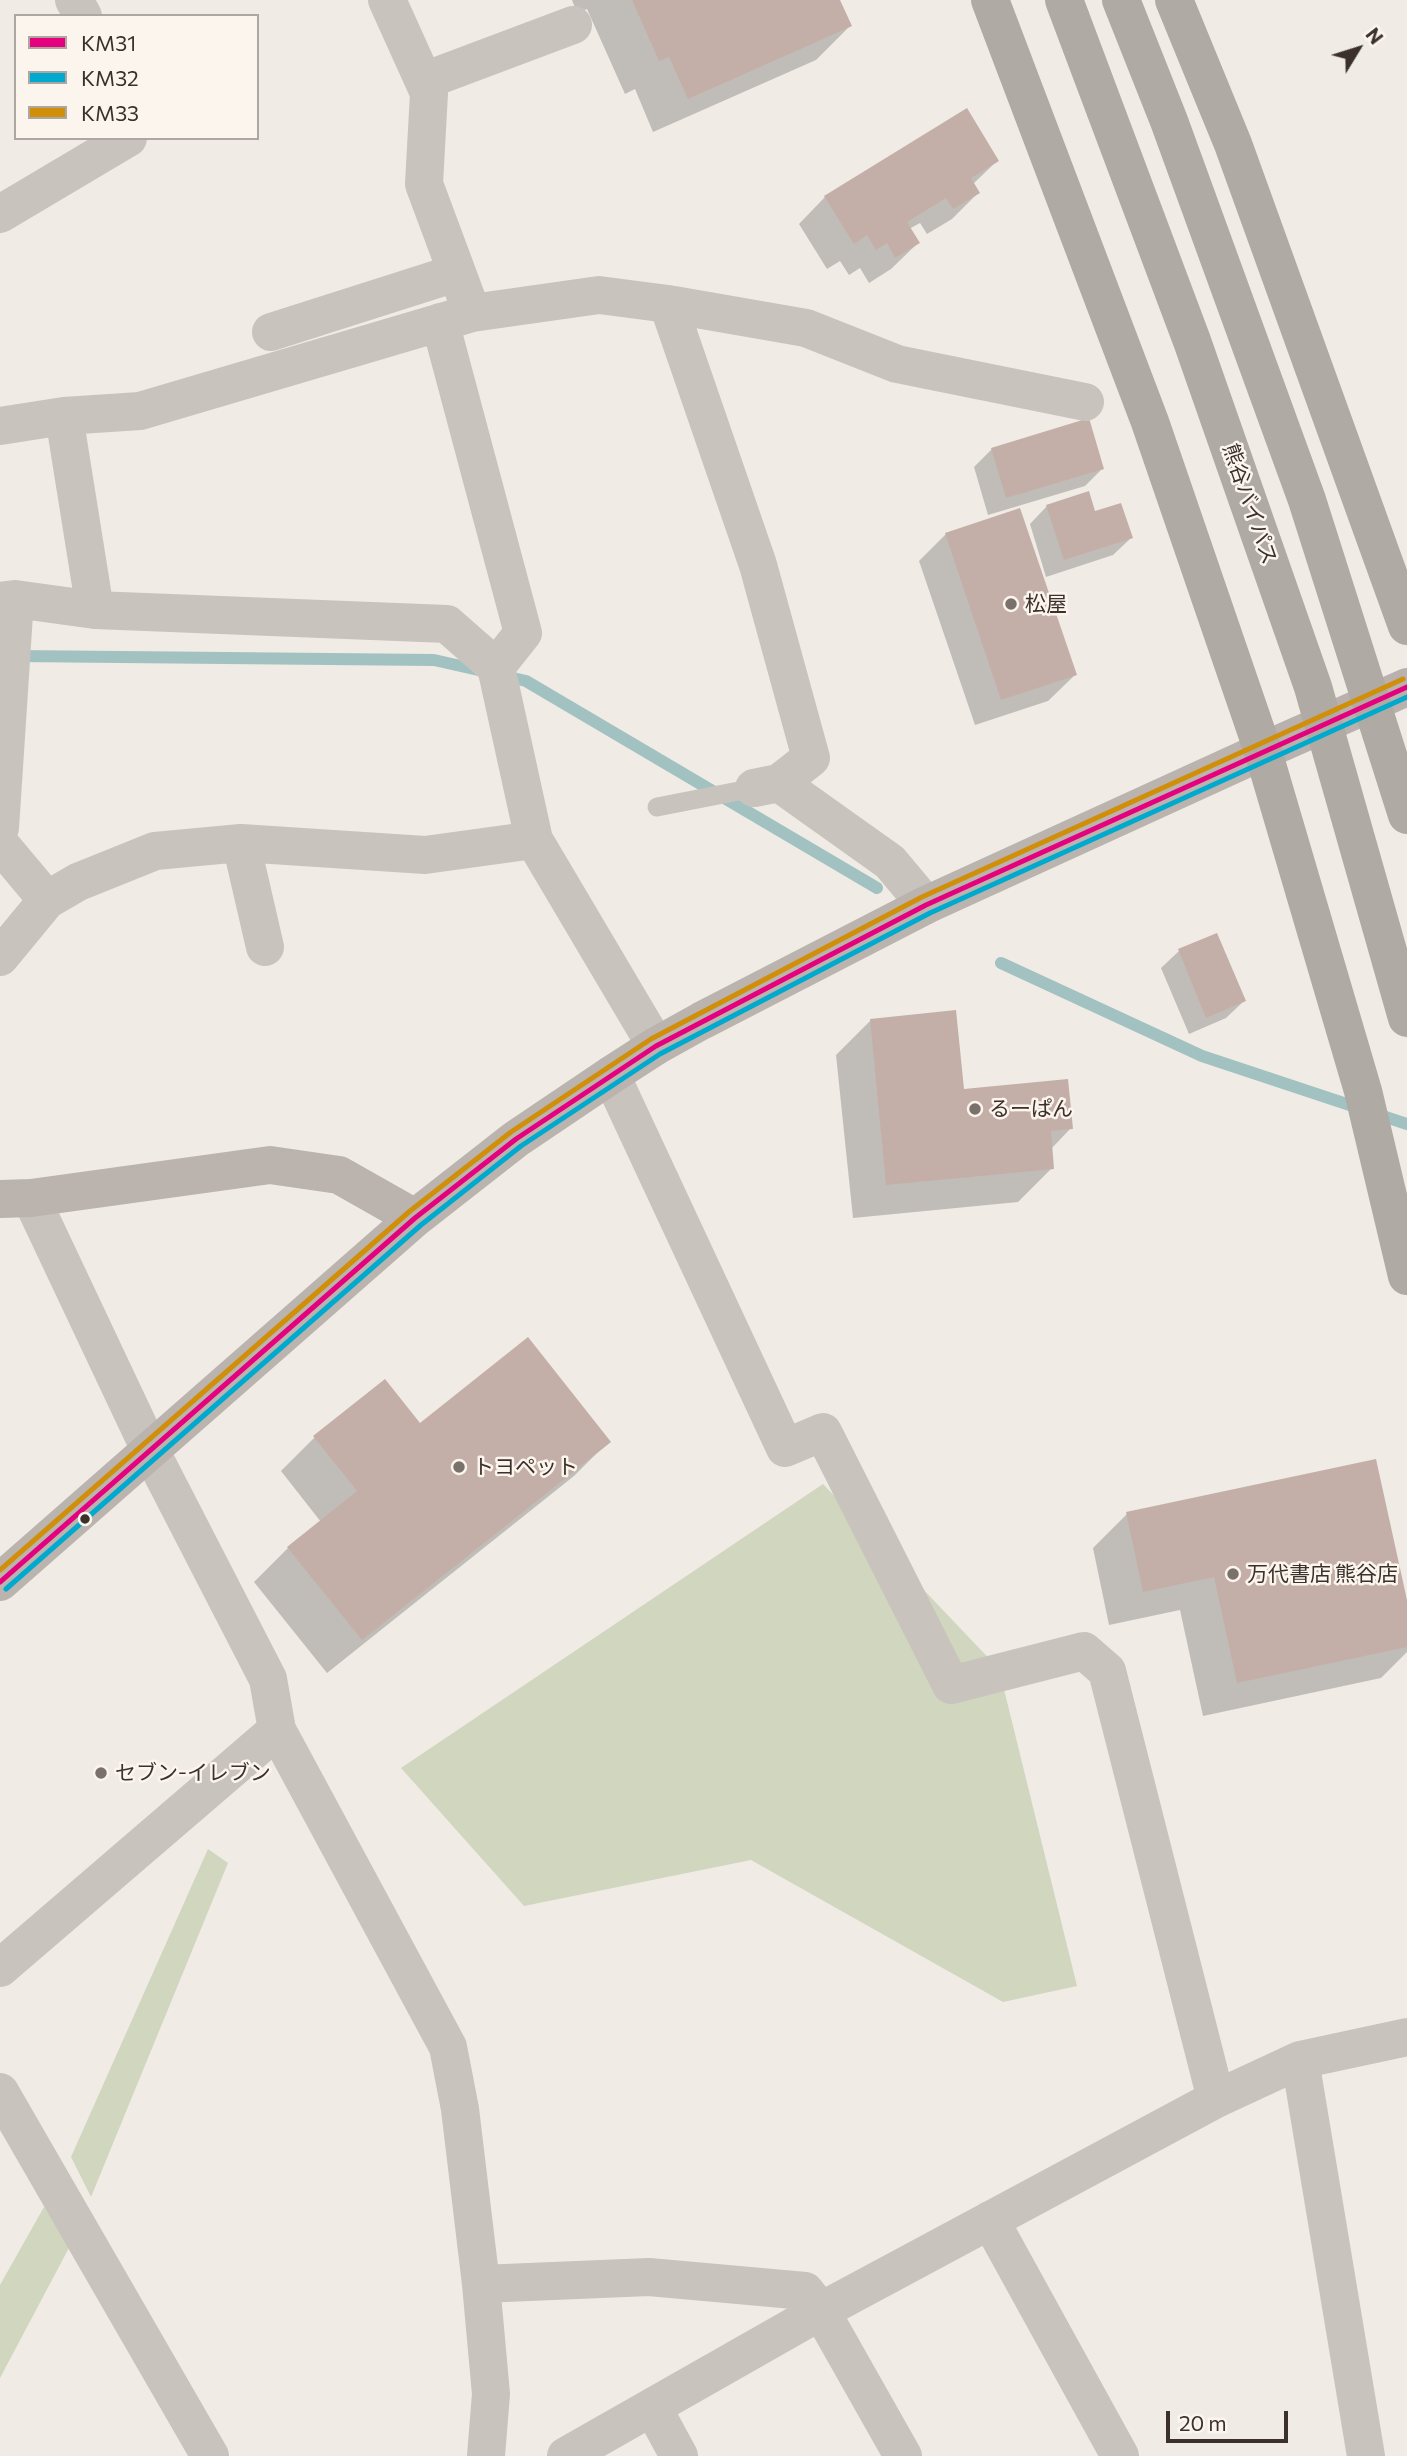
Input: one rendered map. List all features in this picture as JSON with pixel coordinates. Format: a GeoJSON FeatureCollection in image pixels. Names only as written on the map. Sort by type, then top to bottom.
{"type":"FeatureCollection","features":[{"type":"Feature","properties":{"kind":"highway"},"geometry":{"type":"LineString","coordinates":[[990,0],[1150,422],[1263,751],[1363,1091],[1407,1276]]}},
{"type":"Feature","properties":{"kind":"highway","name":"熊谷バイパス"},"geometry":{"type":"LineString","coordinates":[[1065,0],[1196,354],[1313,687],[1407,1018]]}},
{"type":"Feature","properties":{"kind":"highway"},"geometry":{"type":"LineString","coordinates":[[1121,0],[1174,134],[1307,500],[1407,815]]}},
{"type":"Feature","properties":{"kind":"highway"},"geometry":{"type":"LineString","coordinates":[[1174,0],[1233,144],[1407,626]]}},
{"type":"Feature","properties":{"kind":"main road"},"geometry":{"type":"LineString","coordinates":[[1263,751],[1407,687]]}},
{"type":"Feature","properties":{"kind":"street"},"geometry":{"type":"LineString","coordinates":[[387,0],[429,93],[424,184],[456,273],[456,317],[523,634],[499,680]]}},
{"type":"Feature","properties":{"kind":"street"},"geometry":{"type":"LineString","coordinates":[[424,81],[573,25]]}},
{"type":"Feature","properties":{"kind":"street"},"geometry":{"type":"LineString","coordinates":[[0,214],[125,140]]}},
{"type":"Feature","properties":{"kind":"street"},"geometry":{"type":"LineString","coordinates":[[271,332],[456,273]]}},
{"type":"Feature","properties":{"kind":"street"},"geometry":{"type":"LineString","coordinates":[[0,426],[64,416],[140,411],[456,317],[599,295],[806,328],[897,364],[1085,402]]}},
{"type":"Feature","properties":{"kind":"street"},"geometry":{"type":"LineString","coordinates":[[668,304],[758,565],[811,758],[767,785],[890,862],[926,905]]}},
{"type":"Feature","properties":{"kind":"street"},"geometry":{"type":"LineString","coordinates":[[64,416],[96,610]]}},
{"type":"Feature","properties":{"kind":"street"},"geometry":{"type":"LineString","coordinates":[[0,828],[10,683],[9,609],[447,624],[499,680],[534,840],[656,1046]]}},
{"type":"Feature","properties":{"kind":"street"},"geometry":{"type":"LineString","coordinates":[[0,1582],[415,1218],[516,1139],[611,1075],[656,1046],[926,905],[1263,751]]}},
{"type":"Feature","properties":{"kind":"street"},"geometry":{"type":"LineString","coordinates":[[0,957],[47,900],[78,882],[155,851],[241,843],[425,855],[534,840]]}},
{"type":"Feature","properties":{"kind":"street"},"geometry":{"type":"LineString","coordinates":[[241,843],[265,947]]}},
{"type":"Feature","properties":{"kind":"street"},"geometry":{"type":"LineString","coordinates":[[0,844],[47,900]]}},
{"type":"Feature","properties":{"kind":"street"},"geometry":{"type":"LineString","coordinates":[[611,1075],[785,1448],[823,1432],[951,1685],[1084,1651],[1107,1671],[1216,2099]]}},
{"type":"Feature","properties":{"kind":"street"},"geometry":{"type":"LineString","coordinates":[[415,1218],[339,1175],[270,1165],[15,1199],[150,1450],[268,1679],[277,1730],[448,2046],[460,2109],[481,2284],[491,2394],[486,2456]]}},
{"type":"Feature","properties":{"kind":"street"},"geometry":{"type":"LineString","coordinates":[[0,1968],[277,1730]]}},
{"type":"Feature","properties":{"kind":"street"},"geometry":{"type":"LineString","coordinates":[[566,2456],[653,2409],[821,2311],[1216,2099],[1300,2060],[1407,2037]]}},
{"type":"Feature","properties":{"kind":"street"},"geometry":{"type":"LineString","coordinates":[[1300,2060],[1366,2456]]}},
{"type":"Feature","properties":{"kind":"street"},"geometry":{"type":"LineString","coordinates":[[0,2092],[210,2456]]}},
{"type":"Feature","properties":{"kind":"street"},"geometry":{"type":"LineString","coordinates":[[990,2220],[1120,2456]]}},
{"type":"Feature","properties":{"kind":"street"},"geometry":{"type":"LineString","coordinates":[[481,2284],[662,2278],[805,2291],[821,2311],[903,2456]]}},
{"type":"Feature","properties":{"kind":"street"},"geometry":{"type":"LineString","coordinates":[[653,2409],[679,2456]]}},
{"type":"Feature","properties":{"kind":"lane"},"geometry":{"type":"LineString","coordinates":[[657,807],[767,785]]}},
{"type":"Feature","properties":{"kind":"green space"},"geometry":{"type":"Polygon","coordinates":[[[823,1484],[999,1669],[1077,1986],[1003,2002],[751,1860],[524,1906],[401,1768],[823,1484]]]}},
{"type":"Feature","properties":{"kind":"green space"},"geometry":{"type":"Polygon","coordinates":[[[208,1849],[228,1863],[91,2197],[71,2157],[208,1849]]]}},
{"type":"Feature","properties":{"kind":"green space"},"geometry":{"type":"Polygon","coordinates":[[[44,2207],[71,2244],[0,2378],[0,2285],[44,2207]]]}},
{"type":"Feature","properties":{"kind":"building"},"geometry":{"type":"Polygon","coordinates":[[[632,0],[840,0],[852,26],[688,99],[669,57],[659,61],[632,0]]]}},
{"type":"Feature","properties":{"kind":"building"},"geometry":{"type":"Polygon","coordinates":[[[967,108],[999,161],[971,178],[980,193],[953,209],[946,198],[907,222],[920,243],[895,258],[887,243],[876,250],[867,235],[854,244],[824,196],[967,108]]]}},
{"type":"Feature","properties":{"kind":"building"},"geometry":{"type":"Polygon","coordinates":[[[1089,418],[1104,469],[1006,498],[991,448],[1089,418]]]}},
{"type":"Feature","properties":{"kind":"building"},"geometry":{"type":"Polygon","coordinates":[[[1089,491],[1095,511],[1121,503],[1133,538],[1064,560],[1046,505],[1089,491]]]}},
{"type":"Feature","properties":{"kind":"building","name":"松屋"},"geometry":{"type":"Polygon","coordinates":[[[1020,508],[1077,675],[1001,700],[945,533],[1020,508]]]}},
{"type":"Feature","properties":{"kind":"building"},"geometry":{"type":"Polygon","coordinates":[[[1217,933],[1246,1001],[1206,1018],[1178,949],[1217,933]]]}},
{"type":"Feature","properties":{"kind":"building","name":"るーぱん"},"geometry":{"type":"Polygon","coordinates":[[[956,1010],[964,1089],[1068,1079],[1073,1129],[1051,1131],[1054,1169],[886,1185],[870,1019],[956,1010]]]}},
{"type":"Feature","properties":{"kind":"building","name":"トヨペット"},"geometry":{"type":"Polygon","coordinates":[[[528,1337],[611,1442],[362,1640],[287,1547],[357,1491],[313,1436],[385,1379],[420,1423],[528,1337]]]}},
{"type":"Feature","properties":{"kind":"building"},"geometry":{"type":"Polygon","coordinates":[[[1376,1459],[1407,1600],[1407,1647],[1237,1683],[1214,1577],[1143,1592],[1126,1512],[1376,1459]]]}},
{"type":"Feature","properties":{"kind":"waterway"},"geometry":{"type":"LineString","coordinates":[[16,656],[434,660],[483,671]]}},
{"type":"Feature","properties":{"kind":"waterway"},"geometry":{"type":"LineString","coordinates":[[504,676],[526,681],[877,888]]}},
{"type":"Feature","properties":{"kind":"waterway"},"geometry":{"type":"LineString","coordinates":[[1001,963],[1202,1056],[1407,1124]]}},
{"type":"Feature","properties":{"kind":"transit line","name":"KM33"},"geometry":{"type":"LineString","coordinates":[[0,1570],[410,1211],[511,1132],[651,1039],[922,897],[1403,679]]}},
{"type":"Feature","properties":{"kind":"transit line","name":"KM31"},"geometry":{"type":"LineString","coordinates":[[0,1582],[415,1218],[516,1139],[656,1046],[926,905],[1407,687]]}},
{"type":"Feature","properties":{"kind":"transit line","name":"KM32"},"geometry":{"type":"LineString","coordinates":[[6,1589],[421,1225],[521,1146],[660,1054],[930,913],[1407,697]]}},
{"type":"Feature","properties":{"kind":"place","name":"松屋"},"geometry":{"type":"Point","coordinates":[1011,604]}},
{"type":"Feature","properties":{"kind":"place","name":"るーぱん"},"geometry":{"type":"Point","coordinates":[975,1109]}},
{"type":"Feature","properties":{"kind":"place","name":"トヨペット"},"geometry":{"type":"Point","coordinates":[459,1467]}},
{"type":"Feature","properties":{"kind":"place","name":"万代書店 熊谷店"},"geometry":{"type":"Point","coordinates":[1233,1574]}},
{"type":"Feature","properties":{"kind":"place","name":"セブン-イレブン"},"geometry":{"type":"Point","coordinates":[101,1773]}}]}
